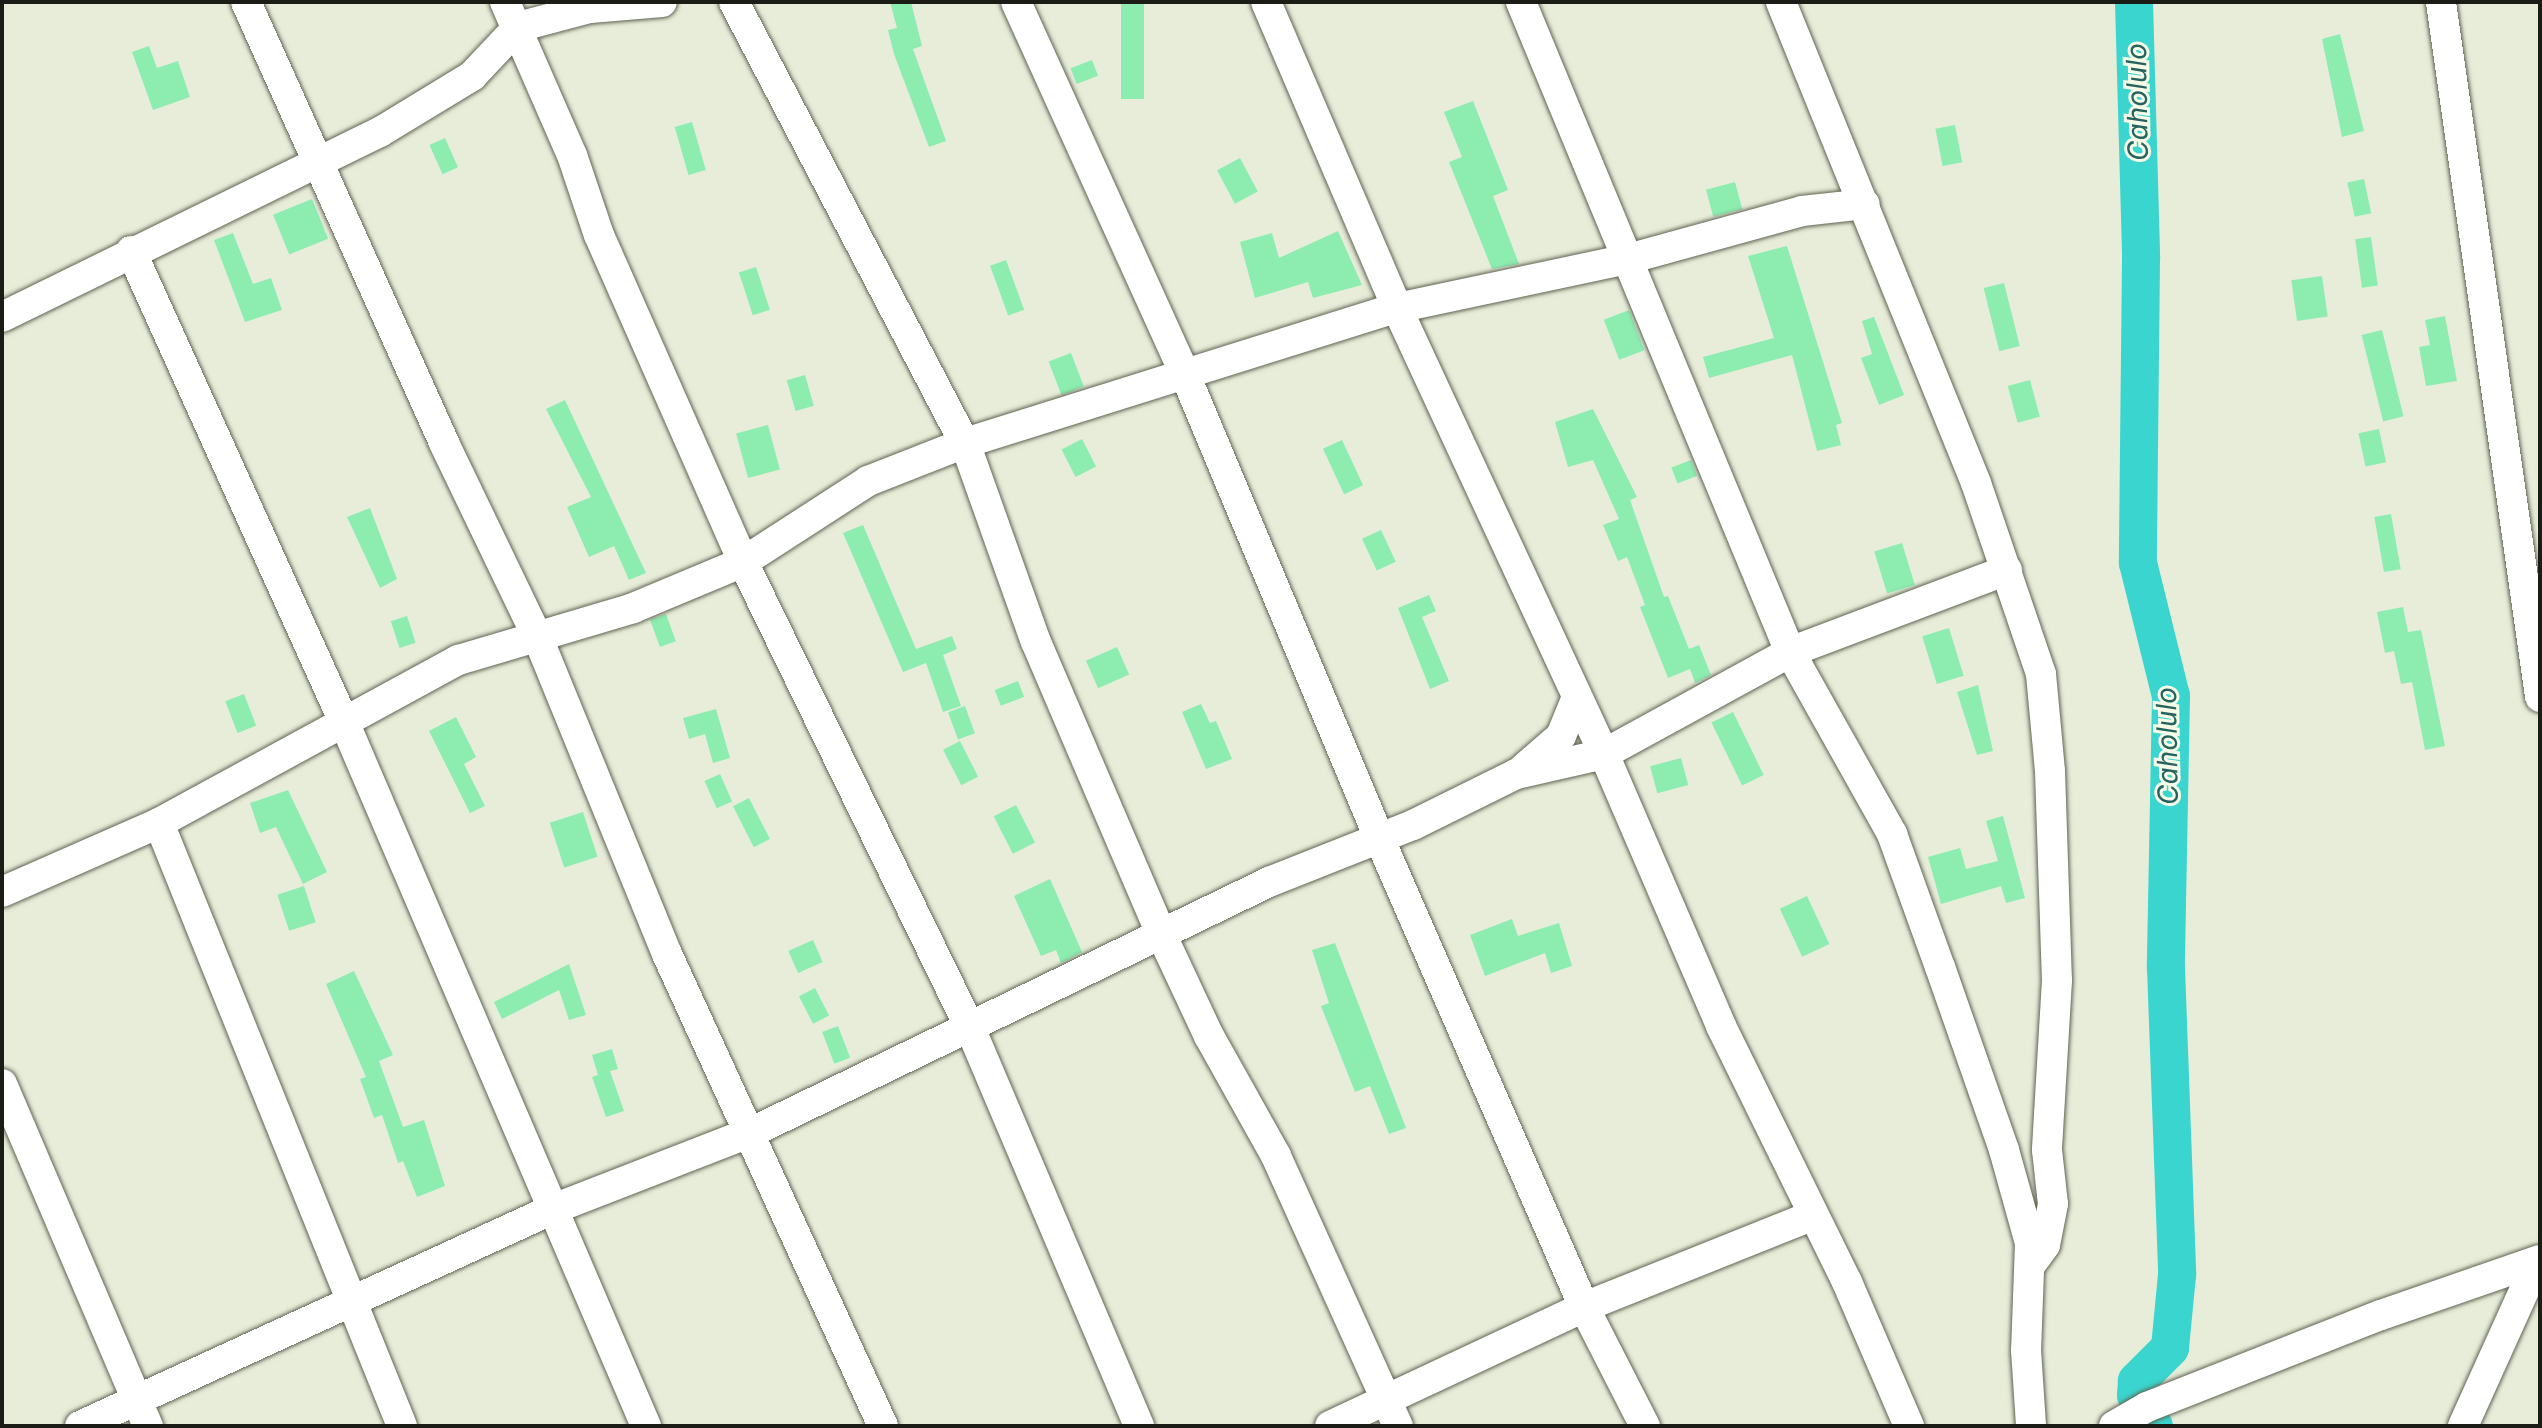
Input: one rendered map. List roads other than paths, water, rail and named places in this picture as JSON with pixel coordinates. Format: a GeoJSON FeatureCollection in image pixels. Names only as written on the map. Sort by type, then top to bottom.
{"type":"FeatureCollection","features":[{"type":"Feature","properties":{"kind":"street"},"geometry":{"type":"LineString","coordinates":[[246,2],[322,165],[444,443],[538,638],[667,954],[752,1132],[883,1426]]}},
{"type":"Feature","properties":{"kind":"street"},"geometry":{"type":"LineString","coordinates":[[512,14],[662,2]]}},
{"type":"Feature","properties":{"kind":"street"},"geometry":{"type":"LineString","coordinates":[[734,2],[965,443],[1036,642],[1163,938],[1209,1036],[1276,1156],[1393,1412]]}},
{"type":"Feature","properties":{"kind":"street"},"geometry":{"type":"LineString","coordinates":[[1016,2],[1184,372],[1380,840],[1584,1307],[1645,1426]]}},
{"type":"Feature","properties":{"kind":"street"},"geometry":{"type":"LineString","coordinates":[[1266,2],[1397,308],[1604,754],[1721,1026],[1811,1216],[1847,1282],[1909,1426]]}},
{"type":"Feature","properties":{"kind":"street"},"geometry":{"type":"LineString","coordinates":[[1521,2],[1790,652],[1892,834],[2004,1150],[2032,1263],[2026,1302],[2031,1426]]}},
{"type":"Feature","properties":{"kind":"street"},"geometry":{"type":"LineString","coordinates":[[1781,2],[1865,204],[2007,570],[2041,674],[2050,771],[2057,980],[2047,1150],[2053,1204],[2045,1245],[2032,1263]]}},
{"type":"Feature","properties":{"kind":"street"},"geometry":{"type":"LineString","coordinates":[[2441,2],[2540,697]]}},
{"type":"Feature","properties":{"kind":"street"},"geometry":{"type":"LineString","coordinates":[[2,317],[131,251],[322,165],[472,76],[512,14]]}},
{"type":"Feature","properties":{"kind":"street"},"geometry":{"type":"LineString","coordinates":[[512,14],[599,235],[743,562],[971,1030],[1139,1426]]}},
{"type":"Feature","properties":{"kind":"street"},"geometry":{"type":"LineString","coordinates":[[2,892],[159,823],[458,660],[633,608],[743,562],[868,481],[965,443],[1184,372],[1397,308],[1628,259],[1802,211],[1865,204]]}},
{"type":"Feature","properties":{"kind":"street"},"geometry":{"type":"LineString","coordinates":[[131,251],[345,724],[646,1426]]}},
{"type":"Feature","properties":{"kind":"street"},"geometry":{"type":"LineString","coordinates":[[80,1426],[143,1414],[352,1306],[553,1209],[752,1132],[1163,938],[1269,882],[1380,840],[1516,774],[1604,754],[1790,652],[2007,570]]}},
{"type":"Feature","properties":{"kind":"street"},"geometry":{"type":"LineString","coordinates":[[1516,774],[1561,736],[1577,697]]}},
{"type":"Feature","properties":{"kind":"street"},"geometry":{"type":"LineString","coordinates":[[159,823],[402,1426]]}},
{"type":"Feature","properties":{"kind":"street"},"geometry":{"type":"LineString","coordinates":[[2,1084],[143,1414]]}},
{"type":"Feature","properties":{"kind":"street"},"geometry":{"type":"LineString","coordinates":[[1330,1426],[1393,1412],[1584,1307],[1811,1216]]}},
{"type":"Feature","properties":{"kind":"street"},"geometry":{"type":"LineString","coordinates":[[2114,1426],[2147,1407],[2381,1315],[2538,1261]]}},
{"type":"Feature","properties":{"kind":"street"},"geometry":{"type":"LineString","coordinates":[[2463,1426],[2538,1261]]}},
{"type":"Feature","properties":{"kind":"street"},"geometry":{"type":"LineString","coordinates":[[2147,1407],[2173,1426]]}},
{"type":"Feature","properties":{"kind":"waterway","name":"Caholulo"},"geometry":{"type":"LineString","coordinates":[[2134,2],[2141,259],[2138,563],[2171,696],[2166,968],[2177,1275],[2170,1348],[2137,1381],[2136,1395],[2154,1426]]}}]}
